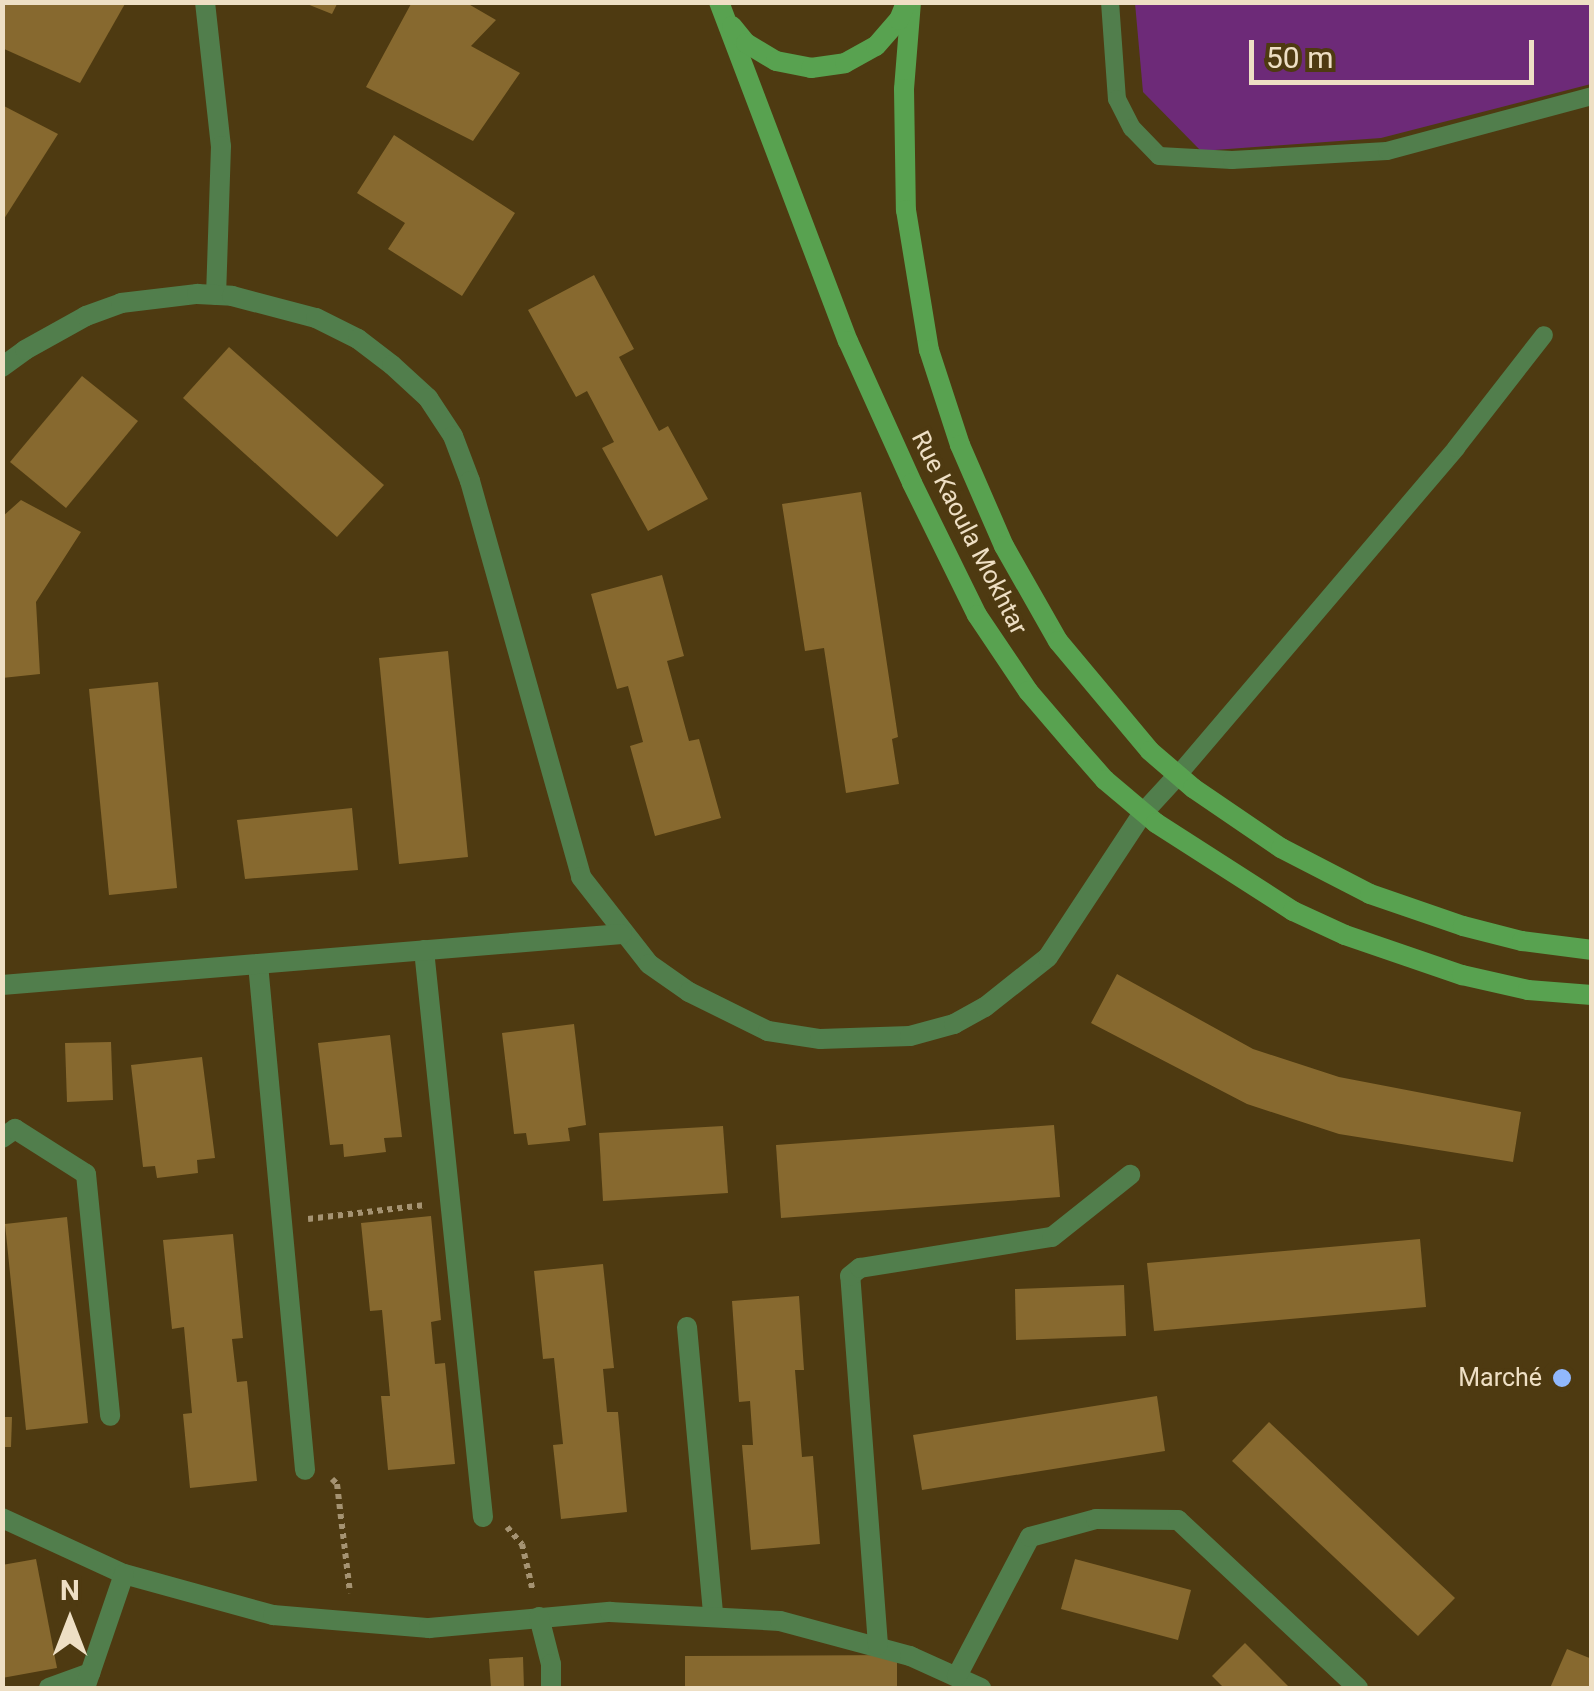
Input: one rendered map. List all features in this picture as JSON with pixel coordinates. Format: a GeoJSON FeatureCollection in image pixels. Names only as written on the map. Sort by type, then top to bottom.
{"type":"FeatureCollection","features":[{"type":"Feature","properties":{"kind":"main road"},"geometry":{"type":"LineString","coordinates":[[719,2],[724,16],[746,43],[776,61],[811,68],[846,63],[876,46],[899,20],[908,2]]}},
{"type":"Feature","properties":{"kind":"main road","name":"Rue Kaoula Mokhtar"},"geometry":{"type":"LineString","coordinates":[[719,2],[848,342],[977,615],[1028,690],[1105,780],[1144,813],[1248,886],[1345,935],[1474,978],[1592,996]]}},
{"type":"Feature","properties":{"kind":"main road","name":"Rue Kaoula Mokhtar"},"geometry":{"type":"LineString","coordinates":[[908,2],[904,89],[908,242],[929,350],[960,445],[1013,563],[1058,641],[1150,751],[1282,848],[1370,894],[1482,932],[1592,950]]}},
{"type":"Feature","properties":{"kind":"street"},"geometry":{"type":"LineString","coordinates":[[205,2],[221,146],[216,295]]}},
{"type":"Feature","properties":{"kind":"street"},"geometry":{"type":"LineString","coordinates":[[2,368],[54,332],[121,303],[159,296],[216,295],[273,304],[358,339],[428,398],[453,436],[470,482],[581,877],[649,964],[690,992],[768,1031],[820,1039],[910,1036],[954,1024],[1034,970],[1074,922],[1144,813],[1178,775]]}},
{"type":"Feature","properties":{"kind":"street"},"geometry":{"type":"LineString","coordinates":[[2,985],[622,934]]}},
{"type":"Feature","properties":{"kind":"street"},"geometry":{"type":"LineString","coordinates":[[424,950],[483,1517]]}},
{"type":"Feature","properties":{"kind":"street"},"geometry":{"type":"LineString","coordinates":[[258,964],[305,1470]]}},
{"type":"Feature","properties":{"kind":"street"},"geometry":{"type":"LineString","coordinates":[[2,1138],[16,1129],[86,1174],[110,1416]]}},
{"type":"Feature","properties":{"kind":"street"},"geometry":{"type":"LineString","coordinates":[[878,1645],[850,1276],[860,1268],[1052,1237],[1130,1175]]}},
{"type":"Feature","properties":{"kind":"street"},"geometry":{"type":"LineString","coordinates":[[687,1327],[714,1614]]}},
{"type":"Feature","properties":{"kind":"street"},"geometry":{"type":"LineString","coordinates":[[2,1518],[124,1574],[273,1615],[429,1628],[539,1617],[714,1614],[780,1621],[878,1645],[981,1688]]}},
{"type":"Feature","properties":{"kind":"street"},"geometry":{"type":"LineString","coordinates":[[957,1676],[1030,1537],[1096,1519],[1178,1520],[1358,1688]]}},
{"type":"Feature","properties":{"kind":"street"},"geometry":{"type":"LineString","coordinates":[[49,1688],[87,1681],[124,1574]]}},
{"type":"Feature","properties":{"kind":"street"},"geometry":{"type":"LineString","coordinates":[[539,1617],[552,1664],[551,1688]]}},
{"type":"Feature","properties":{"kind":"lane"},"geometry":{"type":"LineString","coordinates":[[1110,2],[1118,99],[1132,128],[1159,156],[1232,160],[1388,151],[1592,96]]}},
{"type":"Feature","properties":{"kind":"lane"},"geometry":{"type":"LineString","coordinates":[[1178,775],[1456,448],[1544,335]]}},
{"type":"Feature","properties":{"kind":"path"},"geometry":{"type":"LineString","coordinates":[[282,1222],[450,1202]]}},
{"type":"Feature","properties":{"kind":"path"},"geometry":{"type":"LineString","coordinates":[[305,1470],[325,1473],[338,1484],[353,1624]]}},
{"type":"Feature","properties":{"kind":"path"},"geometry":{"type":"LineString","coordinates":[[483,1517],[514,1530],[522,1544],[539,1617]]}},
{"type":"Feature","properties":{"kind":"shaded area"},"geometry":{"type":"Polygon","coordinates":[[[1135,3],[1591,3],[1591,84],[1381,138],[1201,151],[1143,92],[1135,3]]]}},
{"type":"Feature","properties":{"kind":"building"},"geometry":{"type":"Polygon","coordinates":[[[2,2],[126,2],[80,83],[2,48],[2,2]]]}},
{"type":"Feature","properties":{"kind":"building"},"geometry":{"type":"Polygon","coordinates":[[[302,2],[338,2],[332,14],[302,2]]]}},
{"type":"Feature","properties":{"kind":"building"},"geometry":{"type":"Polygon","coordinates":[[[412,2],[465,2],[496,20],[471,46],[520,73],[473,141],[366,87],[412,2]]]}},
{"type":"Feature","properties":{"kind":"building"},"geometry":{"type":"Polygon","coordinates":[[[2,105],[58,134],[2,222],[2,105]]]}},
{"type":"Feature","properties":{"kind":"building"},"geometry":{"type":"Polygon","coordinates":[[[394,135],[515,213],[462,296],[388,249],[405,223],[357,193],[394,135]]]}},
{"type":"Feature","properties":{"kind":"building"},"geometry":{"type":"Polygon","coordinates":[[[594,275],[634,349],[619,357],[659,431],[668,426],[708,499],[648,531],[602,448],[614,442],[587,391],[576,397],[528,310],[594,275]]]}},
{"type":"Feature","properties":{"kind":"building"},"geometry":{"type":"Polygon","coordinates":[[[229,347],[384,485],[337,537],[183,398],[229,347]]]}},
{"type":"Feature","properties":{"kind":"building"},"geometry":{"type":"Polygon","coordinates":[[[82,376],[138,421],[66,508],[10,462],[82,376]]]}},
{"type":"Feature","properties":{"kind":"building"},"geometry":{"type":"Polygon","coordinates":[[[861,492],[898,737],[892,739],[899,784],[846,793],[824,648],[805,651],[782,504],[861,492]]]}},
{"type":"Feature","properties":{"kind":"building"},"geometry":{"type":"Polygon","coordinates":[[[21,500],[81,532],[36,602],[40,674],[2,678],[2,517],[21,500]]]}},
{"type":"Feature","properties":{"kind":"building"},"geometry":{"type":"Polygon","coordinates":[[[662,575],[684,656],[667,661],[689,741],[699,739],[721,818],[655,836],[630,746],[643,742],[628,686],[617,689],[591,594],[662,575]]]}},
{"type":"Feature","properties":{"kind":"building"},"geometry":{"type":"Polygon","coordinates":[[[448,651],[468,857],[399,864],[379,658],[448,651]]]}},
{"type":"Feature","properties":{"kind":"building"},"geometry":{"type":"Polygon","coordinates":[[[158,682],[177,888],[109,895],[89,689],[158,682]]]}},
{"type":"Feature","properties":{"kind":"building"},"geometry":{"type":"Polygon","coordinates":[[[352,808],[358,870],[245,879],[237,820],[352,808]]]}},
{"type":"Feature","properties":{"kind":"building"},"geometry":{"type":"Polygon","coordinates":[[[1117,974],[1253,1049],[1339,1077],[1521,1112],[1513,1162],[1339,1134],[1247,1104],[1091,1023],[1117,974]]]}},
{"type":"Feature","properties":{"kind":"building"},"geometry":{"type":"Polygon","coordinates":[[[574,1024],[586,1125],[568,1128],[570,1141],[528,1145],[526,1133],[514,1134],[502,1033],[574,1024]]]}},
{"type":"Feature","properties":{"kind":"building"},"geometry":{"type":"Polygon","coordinates":[[[390,1035],[402,1137],[384,1138],[386,1152],[344,1157],[343,1144],[330,1145],[318,1043],[390,1035]]]}},
{"type":"Feature","properties":{"kind":"building"},"geometry":{"type":"Polygon","coordinates":[[[111,1042],[113,1100],[67,1102],[65,1043],[111,1042]]]}},
{"type":"Feature","properties":{"kind":"building"},"geometry":{"type":"Polygon","coordinates":[[[202,1057],[215,1158],[197,1160],[198,1173],[157,1178],[155,1166],[143,1167],[131,1065],[202,1057]]]}},
{"type":"Feature","properties":{"kind":"building"},"geometry":{"type":"Polygon","coordinates":[[[1054,1125],[1060,1197],[781,1218],[776,1145],[1054,1125]]]}},
{"type":"Feature","properties":{"kind":"building"},"geometry":{"type":"Polygon","coordinates":[[[723,1126],[728,1193],[603,1201],[599,1133],[723,1126]]]}},
{"type":"Feature","properties":{"kind":"building"},"geometry":{"type":"Polygon","coordinates":[[[431,1216],[441,1320],[431,1322],[435,1364],[445,1363],[455,1464],[388,1470],[381,1396],[390,1396],[382,1310],[370,1311],[361,1223],[431,1216]]]}},
{"type":"Feature","properties":{"kind":"building"},"geometry":{"type":"Polygon","coordinates":[[[67,1217],[88,1423],[26,1430],[5,1224],[67,1217]]]}},
{"type":"Feature","properties":{"kind":"building"},"geometry":{"type":"Polygon","coordinates":[[[233,1234],[243,1338],[232,1339],[237,1382],[247,1381],[257,1481],[190,1488],[183,1414],[192,1413],[184,1327],[172,1329],[163,1240],[233,1234]]]}},
{"type":"Feature","properties":{"kind":"building"},"geometry":{"type":"Polygon","coordinates":[[[1420,1239],[1426,1307],[1154,1331],[1147,1263],[1420,1239]]]}},
{"type":"Feature","properties":{"kind":"building"},"geometry":{"type":"Polygon","coordinates":[[[603,1264],[614,1368],[603,1369],[607,1412],[618,1412],[627,1512],[561,1519],[553,1445],[563,1444],[554,1358],[543,1359],[534,1271],[603,1264]]]}},
{"type":"Feature","properties":{"kind":"building"},"geometry":{"type":"Polygon","coordinates":[[[1124,1285],[1126,1336],[1016,1340],[1015,1289],[1124,1285]]]}},
{"type":"Feature","properties":{"kind":"building"},"geometry":{"type":"Polygon","coordinates":[[[799,1296],[804,1370],[795,1370],[802,1457],[813,1456],[820,1544],[751,1550],[742,1445],[753,1445],[750,1401],[739,1402],[732,1301],[799,1296]]]}},
{"type":"Feature","properties":{"kind":"building"},"geometry":{"type":"Polygon","coordinates":[[[1157,1396],[1165,1451],[922,1490],[913,1435],[1157,1396]]]}},
{"type":"Feature","properties":{"kind":"building"},"geometry":{"type":"Polygon","coordinates":[[[2,1417],[12,1417],[11,1447],[2,1447],[2,1417]]]}},
{"type":"Feature","properties":{"kind":"building"},"geometry":{"type":"Polygon","coordinates":[[[1269,1422],[1455,1598],[1418,1636],[1232,1461],[1269,1422]]]}},
{"type":"Feature","properties":{"kind":"building"},"geometry":{"type":"Polygon","coordinates":[[[36,1559],[57,1668],[2,1678],[2,1565],[36,1559]]]}},
{"type":"Feature","properties":{"kind":"building"},"geometry":{"type":"Polygon","coordinates":[[[1075,1559],[1191,1590],[1178,1640],[1061,1609],[1075,1559]]]}},
{"type":"Feature","properties":{"kind":"building"},"geometry":{"type":"Polygon","coordinates":[[[1245,1643],[1290,1688],[1224,1688],[1212,1676],[1245,1643]]]}},
{"type":"Feature","properties":{"kind":"building"},"geometry":{"type":"Polygon","coordinates":[[[1567,1649],[1592,1659],[1592,1688],[1550,1688],[1567,1649]]]}},
{"type":"Feature","properties":{"kind":"building"},"geometry":{"type":"Polygon","coordinates":[[[897,1655],[897,1688],[685,1688],[685,1656],[897,1655]]]}},
{"type":"Feature","properties":{"kind":"building"},"geometry":{"type":"Polygon","coordinates":[[[523,1657],[524,1688],[491,1688],[489,1659],[523,1657]]]}},
{"type":"Feature","properties":{"kind":"place","name":"Marché"},"geometry":{"type":"Point","coordinates":[1562,1378]}}]}
